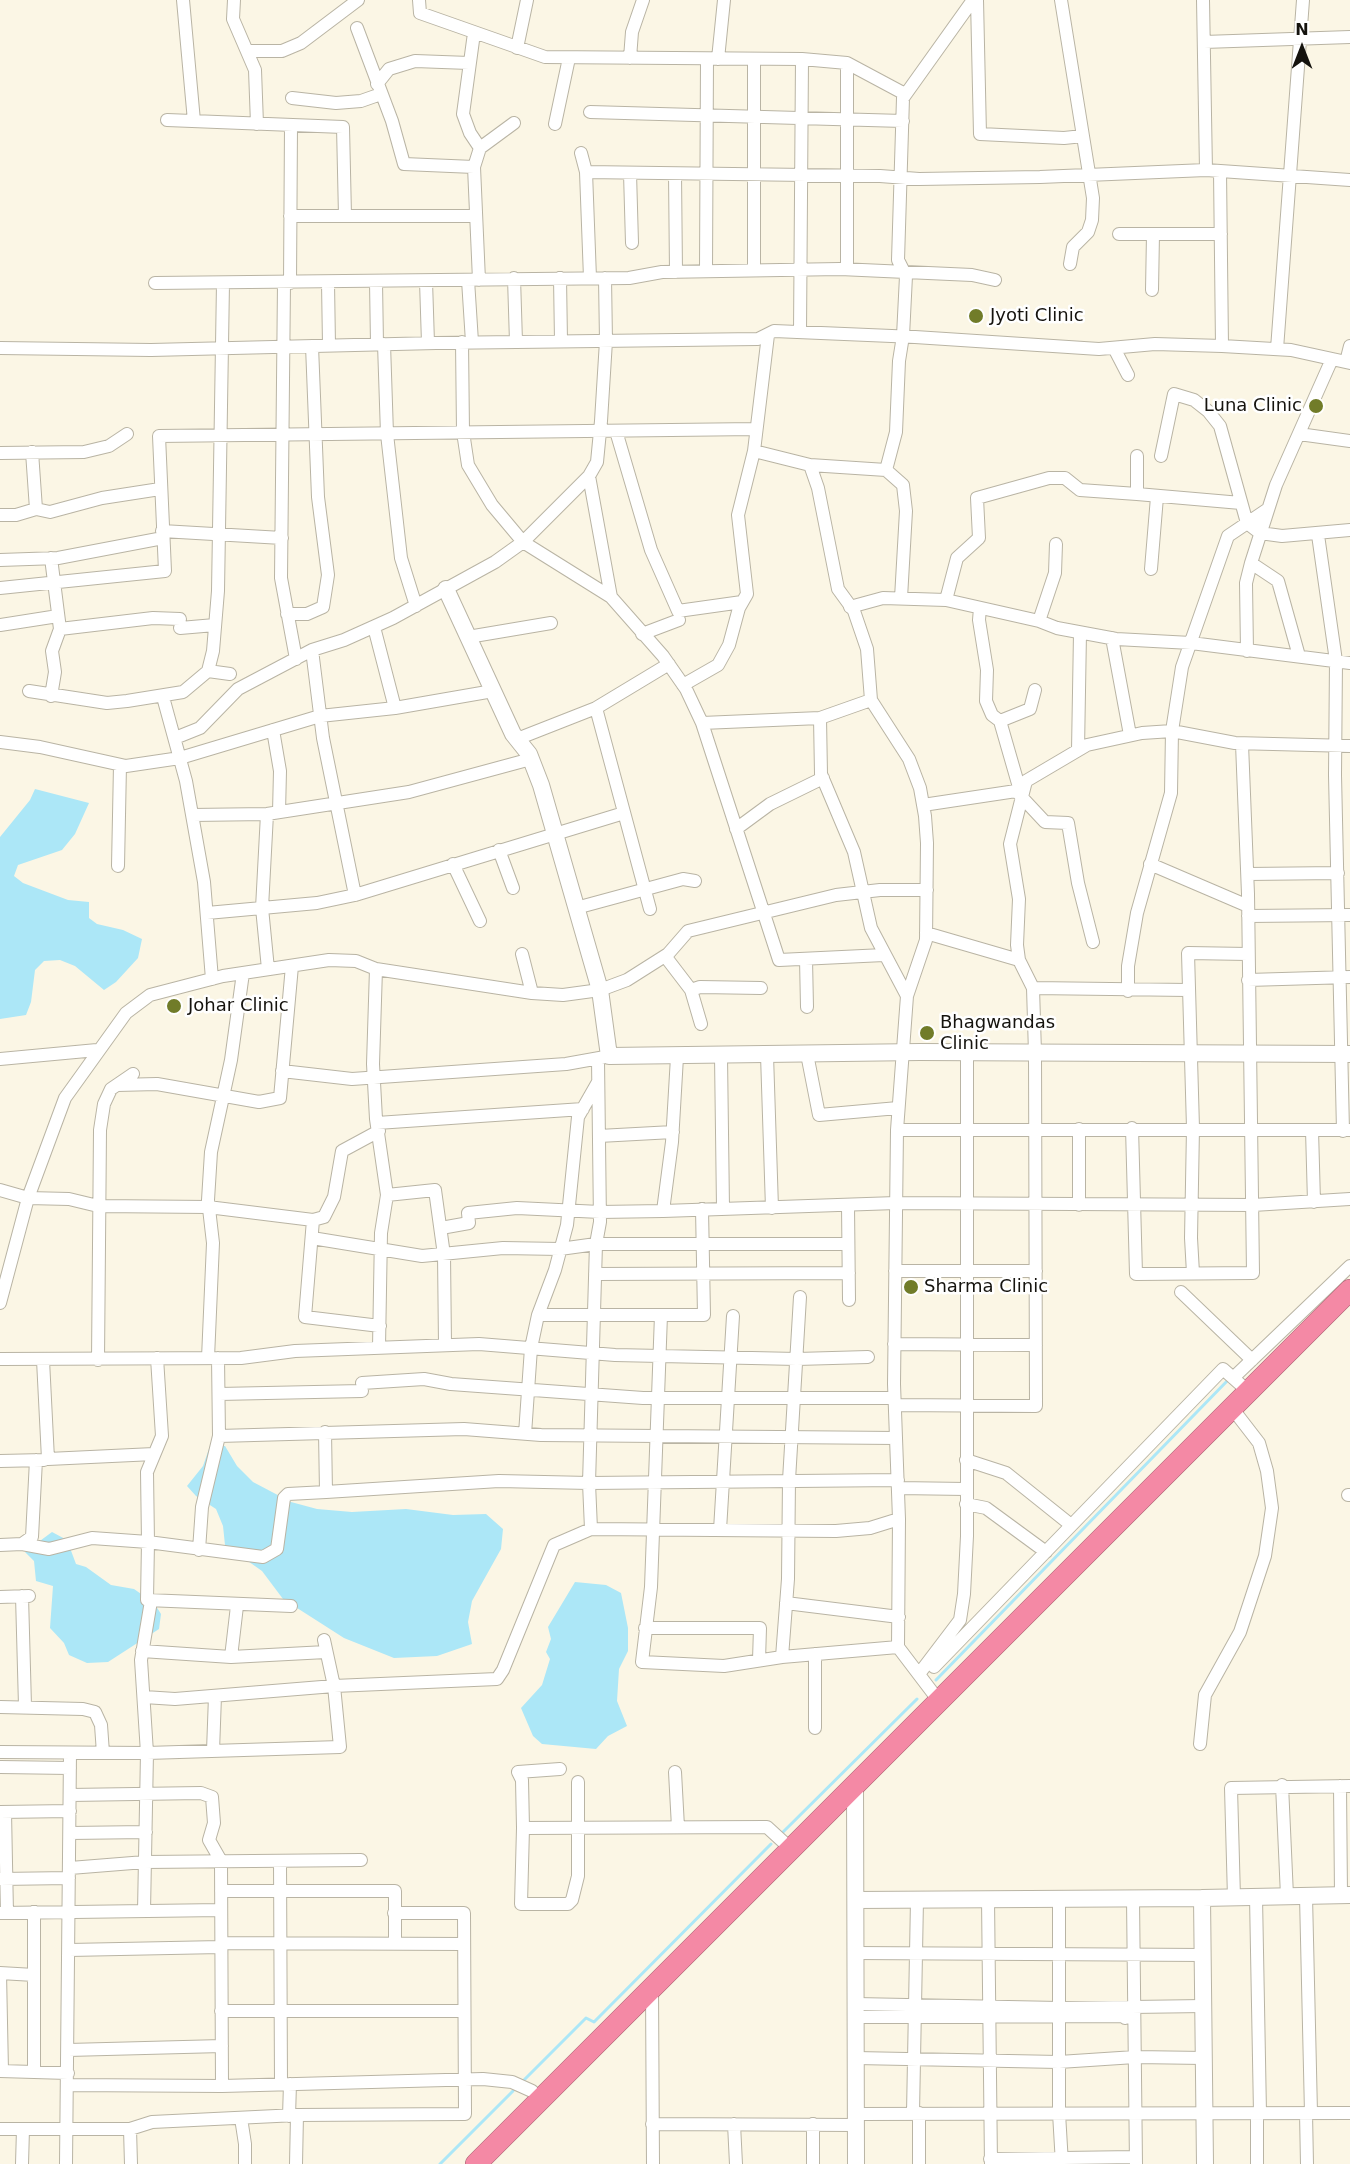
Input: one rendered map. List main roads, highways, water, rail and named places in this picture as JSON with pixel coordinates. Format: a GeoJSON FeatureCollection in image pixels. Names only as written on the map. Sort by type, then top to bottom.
{"type":"FeatureCollection","features":[{"type":"Feature","properties":{"kind":"highway"},"geometry":{"type":"LineString","coordinates":[[484,2160],[651,1988],[1232,1408],[1241,1385],[1350,1290]]}},
{"type":"Feature","properties":{"kind":"water"},"geometry":{"type":"Polygon","coordinates":[[[35,789],[89,803],[75,834],[62,850],[18,865],[14,876],[23,883],[68,900],[89,902],[89,918],[97,924],[123,930],[142,939],[138,958],[116,982],[104,990],[75,966],[60,960],[44,961],[35,970],[31,1002],[26,1015],[0,1019],[0,837],[30,800],[35,789]]]}},
{"type":"Feature","properties":{"kind":"water"},"geometry":{"type":"Polygon","coordinates":[[[210,1446],[225,1446],[237,1466],[253,1482],[291,1502],[317,1509],[352,1512],[406,1509],[453,1515],[486,1514],[503,1529],[501,1549],[472,1601],[468,1622],[472,1644],[437,1656],[394,1658],[344,1638],[283,1599],[262,1571],[225,1545],[223,1526],[216,1509],[196,1496],[187,1486],[203,1466],[210,1446]]]}},
{"type":"Feature","properties":{"kind":"water"},"geometry":{"type":"Polygon","coordinates":[[[52,1532],[67,1540],[76,1564],[86,1567],[111,1585],[134,1589],[154,1603],[161,1614],[159,1629],[108,1662],[87,1663],[69,1655],[64,1643],[50,1628],[53,1586],[36,1581],[34,1561],[25,1552],[52,1532]]]}},
{"type":"Feature","properties":{"kind":"water"},"geometry":{"type":"Polygon","coordinates":[[[575,1582],[606,1585],[621,1593],[628,1628],[628,1651],[619,1669],[617,1701],[627,1726],[608,1736],[596,1749],[542,1744],[533,1736],[521,1708],[542,1685],[550,1659],[546,1652],[551,1639],[548,1627],[575,1582]]]}},
{"type":"Feature","properties":{"kind":"waterway"},"geometry":{"type":"LineString","coordinates":[[936,1680],[1230,1378]]}},
{"type":"Feature","properties":{"kind":"waterway"},"geometry":{"type":"LineString","coordinates":[[780,1835],[917,1699]]}},
{"type":"Feature","properties":{"kind":"waterway"},"geometry":{"type":"LineString","coordinates":[[523,2081],[586,2018],[594,2022],[771,1844]]}},
{"type":"Feature","properties":{"kind":"waterway"},"geometry":{"type":"LineString","coordinates":[[440,2164],[513,2091]]}},
{"type":"Feature","properties":{"kind":"place","name":"Jyoti Clinic"},"geometry":{"type":"Point","coordinates":[976,316]}},
{"type":"Feature","properties":{"kind":"place","name":"Luna Clinic"},"geometry":{"type":"Point","coordinates":[1316,406]}},
{"type":"Feature","properties":{"kind":"place","name":"Johar Clinic"},"geometry":{"type":"Point","coordinates":[174,1006]}},
{"type":"Feature","properties":{"kind":"place","name":"Bhagwandas Clinic"},"geometry":{"type":"Point","coordinates":[927,1033]}},
{"type":"Feature","properties":{"kind":"place","name":"Sharma Clinic"},"geometry":{"type":"Point","coordinates":[911,1287]}}]}
